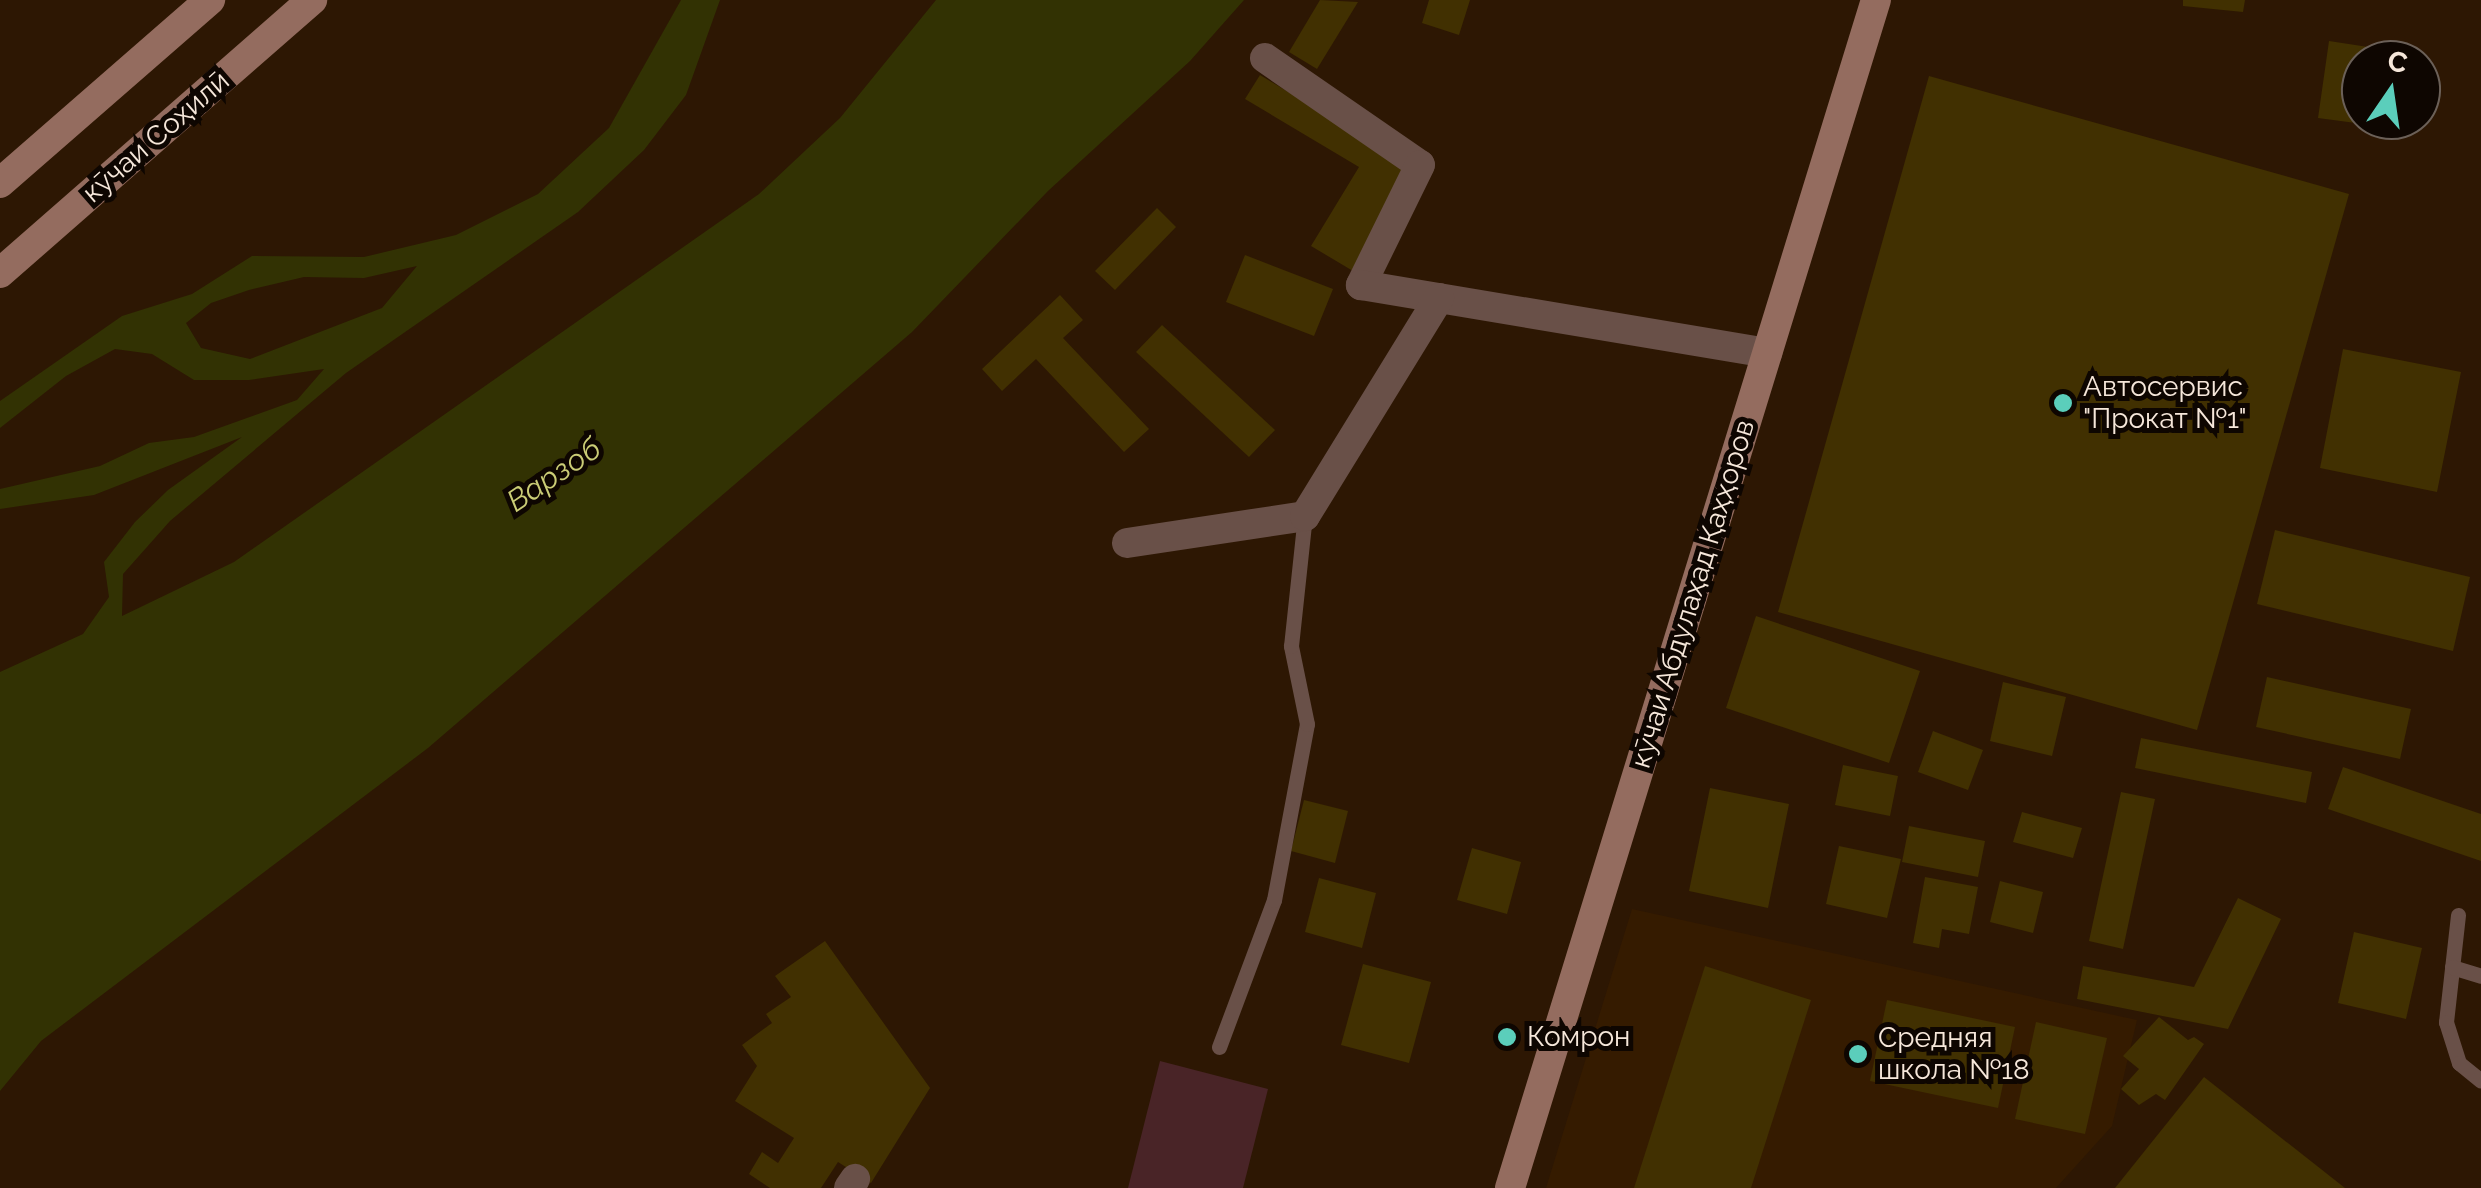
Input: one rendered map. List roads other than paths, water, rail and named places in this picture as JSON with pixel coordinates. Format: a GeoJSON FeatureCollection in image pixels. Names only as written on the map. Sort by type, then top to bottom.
{"type":"FeatureCollection","features":[{"type":"Feature","properties":{"kind":"main road"},"geometry":{"type":"LineString","coordinates":[[0,183],[210,0]]}},
{"type":"Feature","properties":{"kind":"main road","name":"кӯчаи Соҳилӣ"},"geometry":{"type":"LineString","coordinates":[[0,273],[312,0]]}},
{"type":"Feature","properties":{"kind":"main road","name":"кӯчаи Абдулаҳад Қаҳҳоров"},"geometry":{"type":"LineString","coordinates":[[1510,1188],[1876,0]]}},
{"type":"Feature","properties":{"kind":"street"},"geometry":{"type":"LineString","coordinates":[[1266,58],[1420,165],[1361,285],[1768,353]]}},
{"type":"Feature","properties":{"kind":"street"},"geometry":{"type":"LineString","coordinates":[[1127,544],[1305,516],[1438,298]]}},
{"type":"Feature","properties":{"kind":"lane"},"geometry":{"type":"LineString","coordinates":[[1219,1047],[1274,900],[1307,724],[1291,646],[1305,516]]}},
{"type":"Feature","properties":{"kind":"lane"},"geometry":{"type":"LineString","coordinates":[[2458,915],[2446,1022],[2459,1062],[2481,1081]]}},
{"type":"Feature","properties":{"kind":"lane"},"geometry":{"type":"LineString","coordinates":[[2452,967],[2481,976]]}},
{"type":"Feature","properties":{"kind":"water","name":"Варзоб"},"geometry":{"type":"Polygon","coordinates":[[[681,0],[720,0],[686,95],[644,150],[578,212],[346,373],[170,521],[123,574],[122,616],[234,562],[759,194],[840,118],[936,0],[1244,0],[1190,61],[1048,191],[912,332],[428,748],[41,1041],[0,1091],[0,672],[83,634],[109,597],[104,562],[135,522],[168,490],[242,437],[94,495],[0,509],[0,489],[100,466],[149,443],[194,437],[297,400],[324,369],[249,380],[194,380],[152,354],[115,349],[66,376],[0,428],[0,401],[122,316],[192,294],[252,256],[364,257],[456,235],[538,194],[609,128],[681,0]],[[417,266],[364,278],[304,277],[249,290],[211,303],[186,323],[201,348],[250,359],[382,308],[417,266]]]}},
{"type":"Feature","properties":{"kind":"place","name":"Автосервис \"Прокат №1\""},"geometry":{"type":"Point","coordinates":[2063,403]}},
{"type":"Feature","properties":{"kind":"place","name":"Комрон"},"geometry":{"type":"Point","coordinates":[1507,1037]}},
{"type":"Feature","properties":{"kind":"place","name":"Средняя школа №18"},"geometry":{"type":"Point","coordinates":[1858,1054]}}]}
